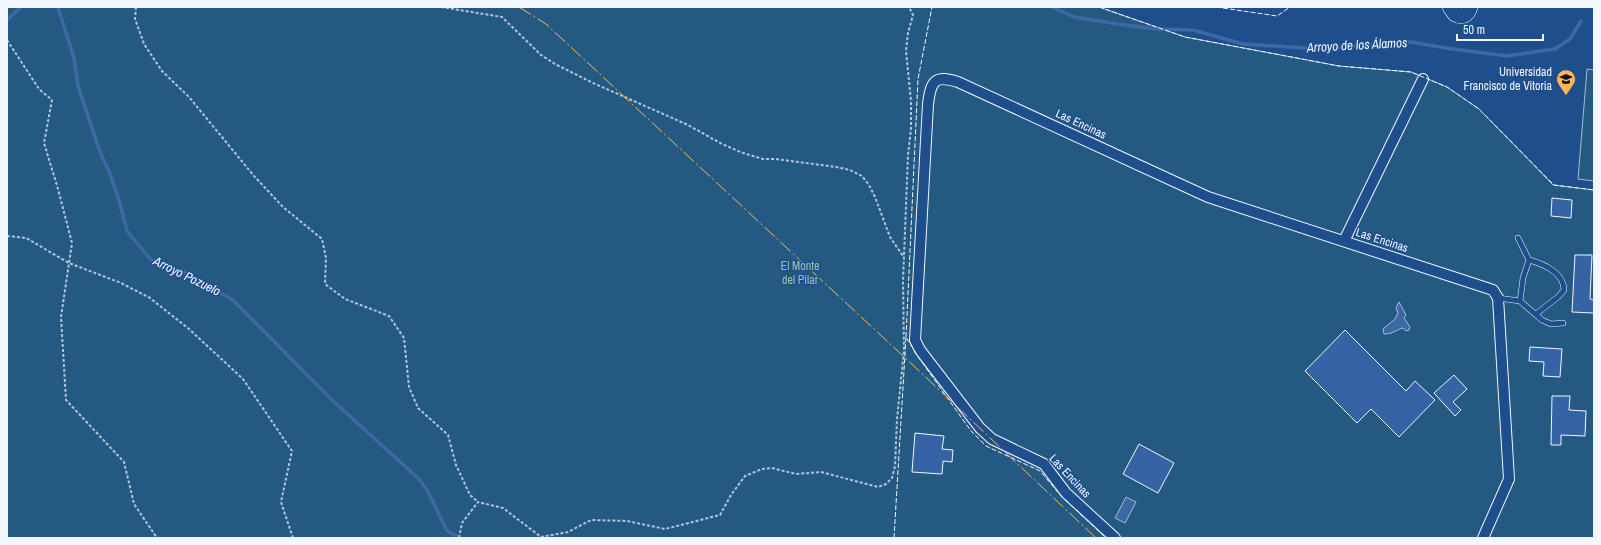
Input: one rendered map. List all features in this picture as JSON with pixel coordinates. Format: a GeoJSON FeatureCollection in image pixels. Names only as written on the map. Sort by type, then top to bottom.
{"type":"FeatureCollection","features":[{"type":"Feature","properties":{"kind":"street"},"geometry":{"type":"LineString","coordinates":[[1450,7],[1455,14],[1461,16],[1467,13],[1470,7]]}},
{"type":"Feature","properties":{"kind":"street","name":"Las Encinas"},"geometry":{"type":"LineString","coordinates":[[1115,538],[1066,493],[1044,464],[992,439],[980,428],[920,350],[915,340],[928,104],[933,84],[936,80],[943,79],[958,82],[1208,197],[1493,290],[1498,298]]}},
{"type":"Feature","properties":{"kind":"street"},"geometry":{"type":"LineString","coordinates":[[1344,241],[1423,79]]}},
{"type":"Feature","properties":{"kind":"street"},"geometry":{"type":"LineString","coordinates":[[1483,538],[1509,479],[1498,298]]}},
{"type":"Feature","properties":{"kind":"lane"},"geometry":{"type":"LineString","coordinates":[[1518,238],[1529,260],[1523,278],[1520,302]]}},
{"type":"Feature","properties":{"kind":"lane"},"geometry":{"type":"LineString","coordinates":[[1529,260],[1549,268],[1557,274],[1564,283],[1564,290],[1558,297],[1536,314]]}},
{"type":"Feature","properties":{"kind":"lane"},"geometry":{"type":"LineString","coordinates":[[1498,298],[1520,302],[1551,324],[1564,323]]}},
{"type":"Feature","properties":{"kind":"path"},"geometry":{"type":"LineString","coordinates":[[136,7],[135,19],[144,44],[162,71],[189,97],[254,176],[283,207],[322,239],[326,258],[325,284],[345,299],[389,316],[404,338],[409,387],[418,408],[448,435],[456,465],[470,495],[478,502],[503,508],[541,537],[568,532],[591,520],[626,521],[665,530],[720,515],[731,495],[745,476],[762,469],[772,468],[796,474],[821,472],[878,487],[886,484],[892,478],[895,466],[897,420],[904,351],[903,257],[908,155],[911,129],[911,101],[906,51],[908,33],[913,15],[909,7]]}},
{"type":"Feature","properties":{"kind":"path"},"geometry":{"type":"LineString","coordinates":[[441,7],[502,17],[555,64],[593,83],[688,125],[722,144],[743,153],[763,159],[776,159],[836,166],[850,170],[862,176],[872,191],[890,237],[903,257]]}},
{"type":"Feature","properties":{"kind":"path"},"geometry":{"type":"LineString","coordinates":[[7,40],[39,89],[52,100],[44,143],[72,243],[61,317],[66,400],[124,462],[134,504],[157,538]]}},
{"type":"Feature","properties":{"kind":"path"},"geometry":{"type":"LineString","coordinates":[[7,236],[26,238],[69,263],[121,283],[150,298],[189,329],[243,379],[292,452],[281,502],[293,538]]}},
{"type":"Feature","properties":{"kind":"path"},"geometry":{"type":"LineString","coordinates":[[459,538],[462,523],[478,502]]}},
{"type":"Feature","properties":{"kind":"green space","name":"El Monte del Pilar"},"geometry":{"type":"Polygon","coordinates":[[[7,7],[1099,7],[1185,37],[1339,66],[1411,72],[1447,87],[1479,109],[1553,185],[1594,190],[1594,538],[7,538],[7,7]]]}},
{"type":"Feature","properties":{"kind":"green space"},"geometry":{"type":"Polygon","coordinates":[[[1587,69],[1594,70],[1594,181],[1578,179],[1587,69]]]}},
{"type":"Feature","properties":{"kind":"shaded area"},"geometry":{"type":"Polygon","coordinates":[[[1399,302],[1406,315],[1404,318],[1410,327],[1409,330],[1406,331],[1403,328],[1384,334],[1383,329],[1395,319],[1398,313],[1396,308],[1399,302]]]}},
{"type":"Feature","properties":{"kind":"shaded area"},"geometry":{"type":"Polygon","coordinates":[[[1126,497],[1136,502],[1125,523],[1115,518],[1126,497]]]}},
{"type":"Feature","properties":{"kind":"building"},"geometry":{"type":"Polygon","coordinates":[[[1552,198],[1572,200],[1571,218],[1551,216],[1552,198]]]}},
{"type":"Feature","properties":{"kind":"building"},"geometry":{"type":"Polygon","coordinates":[[[1575,255],[1592,255],[1590,299],[1594,300],[1594,313],[1572,312],[1575,255]]]}},
{"type":"Feature","properties":{"kind":"building"},"geometry":{"type":"Polygon","coordinates":[[[1345,330],[1406,391],[1415,381],[1435,400],[1399,437],[1371,409],[1357,423],[1305,371],[1345,330]]]}},
{"type":"Feature","properties":{"kind":"building"},"geometry":{"type":"Polygon","coordinates":[[[1530,347],[1562,349],[1560,377],[1543,376],[1544,362],[1529,361],[1530,347]]]}},
{"type":"Feature","properties":{"kind":"building"},"geometry":{"type":"Polygon","coordinates":[[[1454,375],[1467,389],[1453,402],[1461,410],[1455,416],[1434,393],[1454,375]]]}},
{"type":"Feature","properties":{"kind":"building"},"geometry":{"type":"Polygon","coordinates":[[[1552,396],[1570,396],[1569,410],[1586,411],[1585,436],[1561,435],[1561,445],[1551,445],[1552,396]]]}},
{"type":"Feature","properties":{"kind":"building"},"geometry":{"type":"Polygon","coordinates":[[[915,433],[944,436],[942,449],[953,450],[952,462],[943,461],[942,474],[912,472],[915,433]]]}},
{"type":"Feature","properties":{"kind":"building"},"geometry":{"type":"Polygon","coordinates":[[[1139,444],[1174,463],[1158,493],[1123,474],[1139,444]]]}},
{"type":"Feature","properties":{"kind":"waterway"},"geometry":{"type":"LineString","coordinates":[[7,20],[21,7]]}},
{"type":"Feature","properties":{"kind":"waterway","name":"Arroyo Pozuelo"},"geometry":{"type":"LineString","coordinates":[[58,7],[74,58],[78,86],[100,152],[118,197],[127,231],[151,260],[186,273],[233,300],[332,400],[419,479],[427,490],[447,531],[460,538]]}},
{"type":"Feature","properties":{"kind":"waterway","name":"Arroyo de los Álamos"},"geometry":{"type":"LineString","coordinates":[[1051,7],[1074,17],[1157,29],[1193,30],[1243,44],[1320,49],[1411,42],[1507,56],[1555,49],[1570,39],[1581,21]]}},
{"type":"Feature","properties":{"kind":"fence"},"geometry":{"type":"LineString","coordinates":[[906,337],[918,79],[932,7]]}},
{"type":"Feature","properties":{"kind":"fence"},"geometry":{"type":"LineString","coordinates":[[1099,7],[1185,37],[1339,66],[1411,72],[1447,87],[1479,109],[1554,185],[1594,190]]}},
{"type":"Feature","properties":{"kind":"fence"},"geometry":{"type":"LineString","coordinates":[[1216,7],[1277,16],[1290,7]]}},
{"type":"Feature","properties":{"kind":"fence"},"geometry":{"type":"LineString","coordinates":[[894,538],[906,337],[919,358],[971,431],[986,446],[1040,471],[1062,497],[1106,538]]}},
{"type":"Feature","properties":{"kind":"power"},"geometry":{"type":"LineString","coordinates":[[519,7],[546,24],[916,368],[1096,538]]}},
{"type":"Feature","properties":{"kind":"place","name":"Universidad Francisco de Vitoria"},"geometry":{"type":"Point","coordinates":[1566,96]}}]}
